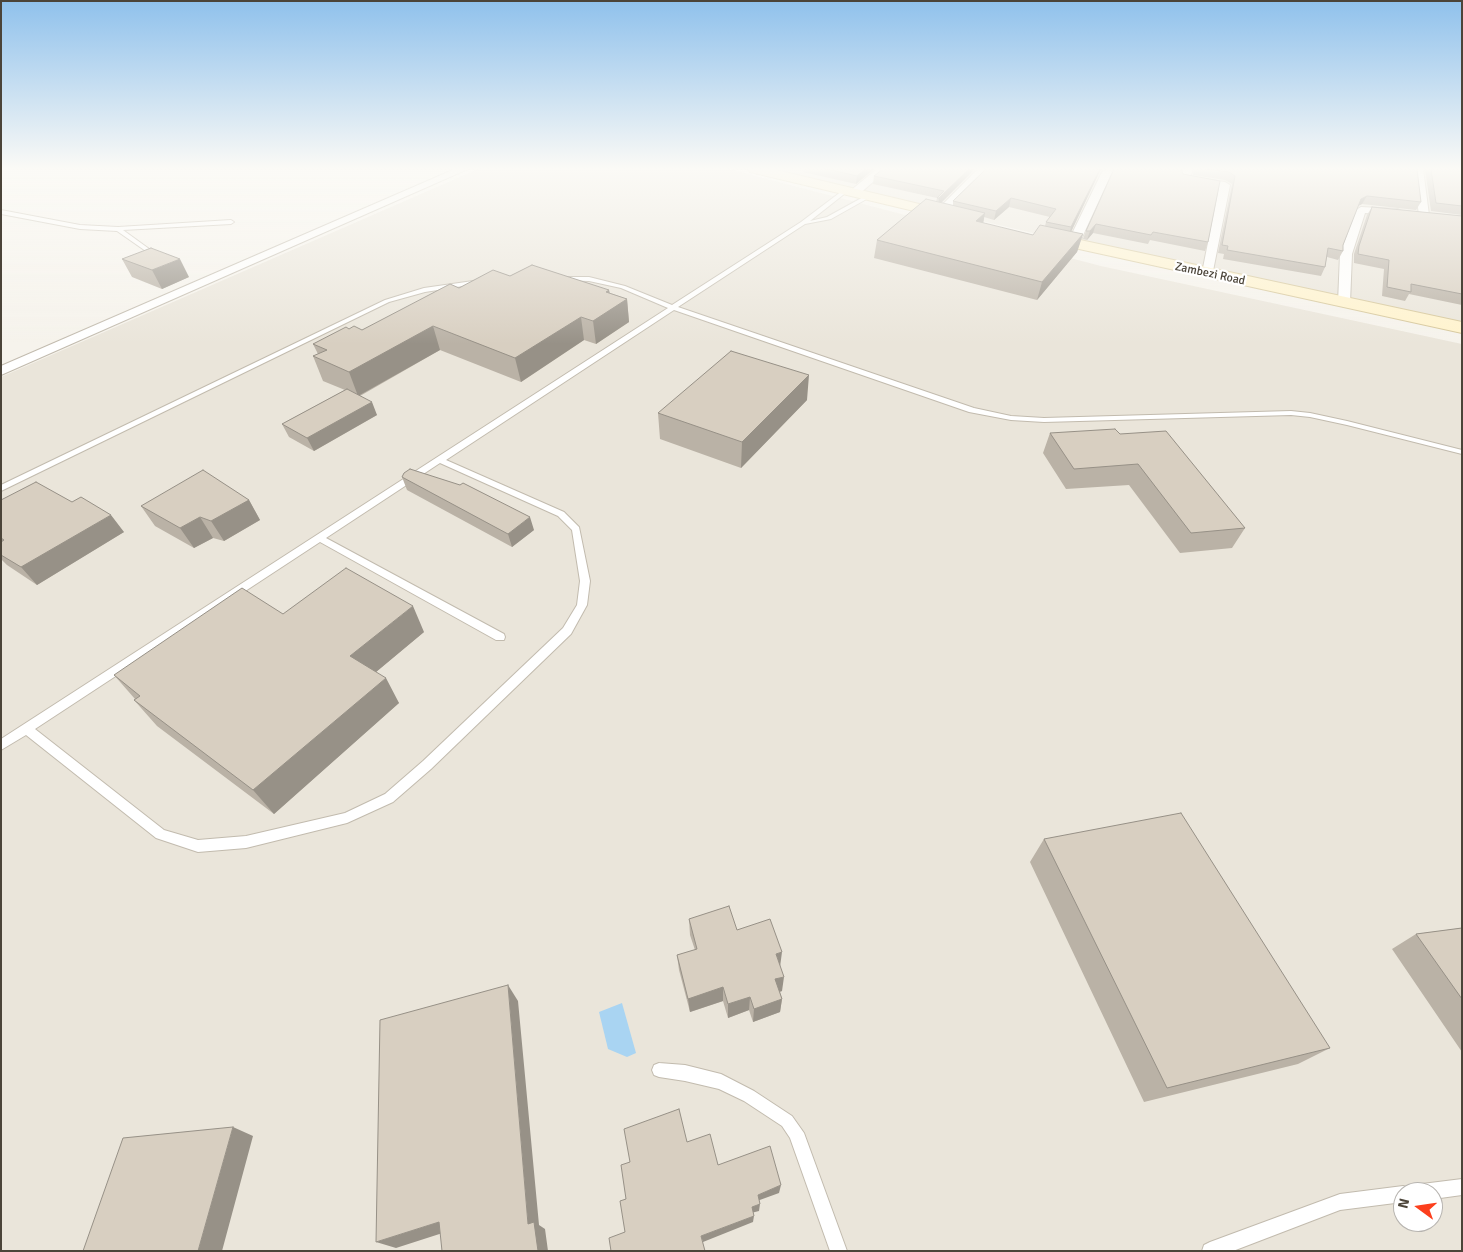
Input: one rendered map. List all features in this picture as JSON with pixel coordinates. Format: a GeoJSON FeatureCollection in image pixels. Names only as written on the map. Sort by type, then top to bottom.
{"type":"FeatureCollection","features":[{"type":"Feature","properties":{"kind":"main road","name":"Zambezi Road"},"geometry":{"type":"LineString","coordinates":[[1028,234],[1462,328]]}},
{"type":"Feature","properties":{"kind":"street"},"geometry":{"type":"LineString","coordinates":[[1,371],[329,227]]}},
{"type":"Feature","properties":{"kind":"street"},"geometry":{"type":"LineString","coordinates":[[1073,244],[1081,227]]}},
{"type":"Feature","properties":{"kind":"street"},"geometry":{"type":"LineString","coordinates":[[1208,274],[1217,227]]}},
{"type":"Feature","properties":{"kind":"street"},"geometry":{"type":"LineString","coordinates":[[1344,302],[1346,254],[1355,227]]}},
{"type":"Feature","properties":{"kind":"lane"},"geometry":{"type":"LineString","coordinates":[[88,227],[118,229],[143,227]]}},
{"type":"Feature","properties":{"kind":"lane"},"geometry":{"type":"LineString","coordinates":[[1,745],[797,227]]}},
{"type":"Feature","properties":{"kind":"lane"},"geometry":{"type":"LineString","coordinates":[[118,229],[150,252]]}},
{"type":"Feature","properties":{"kind":"lane"},"geometry":{"type":"LineString","coordinates":[[550,278],[589,279],[623,287],[674,308],[972,410],[1011,418],[1044,420],[1291,413],[1347,423],[1462,452]]}},
{"type":"Feature","properties":{"kind":"lane"},"geometry":{"type":"LineString","coordinates":[[1,488],[388,301],[424,290],[485,282]]}},
{"type":"Feature","properties":{"kind":"lane"},"geometry":{"type":"LineString","coordinates":[[27,729],[160,834],[198,846],[246,842],[347,818],[389,798],[427,765],[567,631],[582,605],[585,581],[576,529],[561,514],[440,460]]}},
{"type":"Feature","properties":{"kind":"lane"},"geometry":{"type":"LineString","coordinates":[[319,538],[500,637]]}},
{"type":"Feature","properties":{"kind":"lane"},"geometry":{"type":"LineString","coordinates":[[659,1070],[685,1073],[721,1082],[755,1100],[788,1121],[796,1133],[839,1251]]}},
{"type":"Feature","properties":{"kind":"lane"},"geometry":{"type":"LineString","coordinates":[[1443,1189],[1462,1187]]}},
{"type":"Feature","properties":{"kind":"lane"},"geometry":{"type":"LineString","coordinates":[[1210,1251],[1340,1202],[1393,1195]]}},
{"type":"Feature","properties":{"kind":"shaded area"},"geometry":{"type":"Polygon","coordinates":[[[344,227],[953,227],[1101,266],[1462,344],[1462,1251],[1,1251],[1,377],[344,227]]]}},
{"type":"Feature","properties":{"kind":"shaded area"},"geometry":{"type":"Polygon","coordinates":[[[1009,227],[1462,227],[1462,326],[1009,227]]]}},
{"type":"Feature","properties":{"kind":"water"},"geometry":{"type":"Polygon","coordinates":[[[622,1003],[636,1053],[627,1057],[608,1049],[599,1012],[622,1003]]]}},
{"type":"Feature","properties":{"kind":"building"},"geometry":{"type":"Polygon","coordinates":[[[892,227],[1002,227],[1033,235],[1038,227],[1052,227],[1083,234],[1042,282],[877,240],[892,227]]]}},
{"type":"Feature","properties":{"kind":"building"},"geometry":{"type":"Polygon","coordinates":[[[1088,227],[1093,227],[1090,231],[1086,231],[1088,227]]]}},
{"type":"Feature","properties":{"kind":"building"},"geometry":{"type":"Polygon","coordinates":[[[1113,227],[1211,227],[1208,242],[1153,232],[1151,235],[1113,227]]]}},
{"type":"Feature","properties":{"kind":"building"},"geometry":{"type":"Polygon","coordinates":[[[1225,227],[1350,227],[1343,245],[1343,251],[1328,248],[1325,267],[1227,250],[1228,246],[1222,245],[1225,227]]]}},
{"type":"Feature","properties":{"kind":"building"},"geometry":{"type":"Polygon","coordinates":[[[1365,227],[1462,227],[1462,294],[1411,284],[1411,292],[1387,287],[1389,260],[1358,254],[1365,227]]]}},
{"type":"Feature","properties":{"kind":"building"},"geometry":{"type":"Polygon","coordinates":[[[151,248],[180,259],[152,270],[122,259],[151,248]]]}},
{"type":"Feature","properties":{"kind":"building"},"geometry":{"type":"Polygon","coordinates":[[[532,265],[609,290],[606,292],[627,299],[593,321],[581,317],[515,358],[433,326],[349,372],[313,356],[327,350],[313,344],[346,327],[349,329],[354,326],[362,330],[450,284],[459,288],[493,270],[510,276],[532,265]]]}},
{"type":"Feature","properties":{"kind":"building"},"geometry":{"type":"Polygon","coordinates":[[[731,351],[809,375],[742,442],[658,413],[731,351]]]}},
{"type":"Feature","properties":{"kind":"building"},"geometry":{"type":"Polygon","coordinates":[[[347,389],[372,402],[307,438],[282,424],[347,389]]]}},
{"type":"Feature","properties":{"kind":"building"},"geometry":{"type":"Polygon","coordinates":[[[1115,429],[1120,434],[1166,431],[1245,528],[1191,533],[1138,464],[1074,469],[1050,433],[1115,429]]]}},
{"type":"Feature","properties":{"kind":"building"},"geometry":{"type":"Polygon","coordinates":[[[410,469],[460,485],[463,483],[530,517],[508,534],[402,477],[410,469]]]}},
{"type":"Feature","properties":{"kind":"building"},"geometry":{"type":"Polygon","coordinates":[[[203,470],[249,500],[211,521],[200,517],[180,528],[141,506],[203,470]]]}},
{"type":"Feature","properties":{"kind":"building"},"geometry":{"type":"Polygon","coordinates":[[[36,482],[72,502],[81,497],[111,515],[21,567],[1,555],[1,542],[4,540],[1,538],[1,500],[36,482]]]}},
{"type":"Feature","properties":{"kind":"building"},"geometry":{"type":"Polygon","coordinates":[[[346,568],[413,606],[350,656],[386,678],[253,790],[134,700],[140,696],[114,675],[242,588],[283,614],[346,568]]]}},
{"type":"Feature","properties":{"kind":"building"},"geometry":{"type":"Polygon","coordinates":[[[1181,813],[1330,1048],[1167,1088],[1044,839],[1181,813]]]}},
{"type":"Feature","properties":{"kind":"building"},"geometry":{"type":"Polygon","coordinates":[[[729,906],[737,930],[770,919],[782,952],[776,954],[784,977],[775,979],[782,999],[754,1009],[750,997],[728,1004],[723,987],[688,999],[677,955],[697,949],[689,919],[729,906]]]}},
{"type":"Feature","properties":{"kind":"building"},"geometry":{"type":"Polygon","coordinates":[[[1462,928],[1462,999],[1416,934],[1462,928]]]}},
{"type":"Feature","properties":{"kind":"building"},"geometry":{"type":"Polygon","coordinates":[[[508,985],[528,1224],[534,1222],[538,1251],[442,1251],[439,1222],[376,1242],[380,1020],[508,985]]]}},
{"type":"Feature","properties":{"kind":"building"},"geometry":{"type":"Polygon","coordinates":[[[679,1109],[687,1142],[710,1134],[718,1165],[770,1146],[781,1185],[758,1195],[760,1204],[752,1207],[754,1216],[701,1236],[705,1251],[611,1251],[609,1238],[625,1232],[620,1201],[626,1199],[621,1165],[630,1162],[624,1129],[679,1109]]]}},
{"type":"Feature","properties":{"kind":"building"},"geometry":{"type":"Polygon","coordinates":[[[233,1127],[198,1251],[83,1251],[123,1138],[233,1127]]]}}]}
